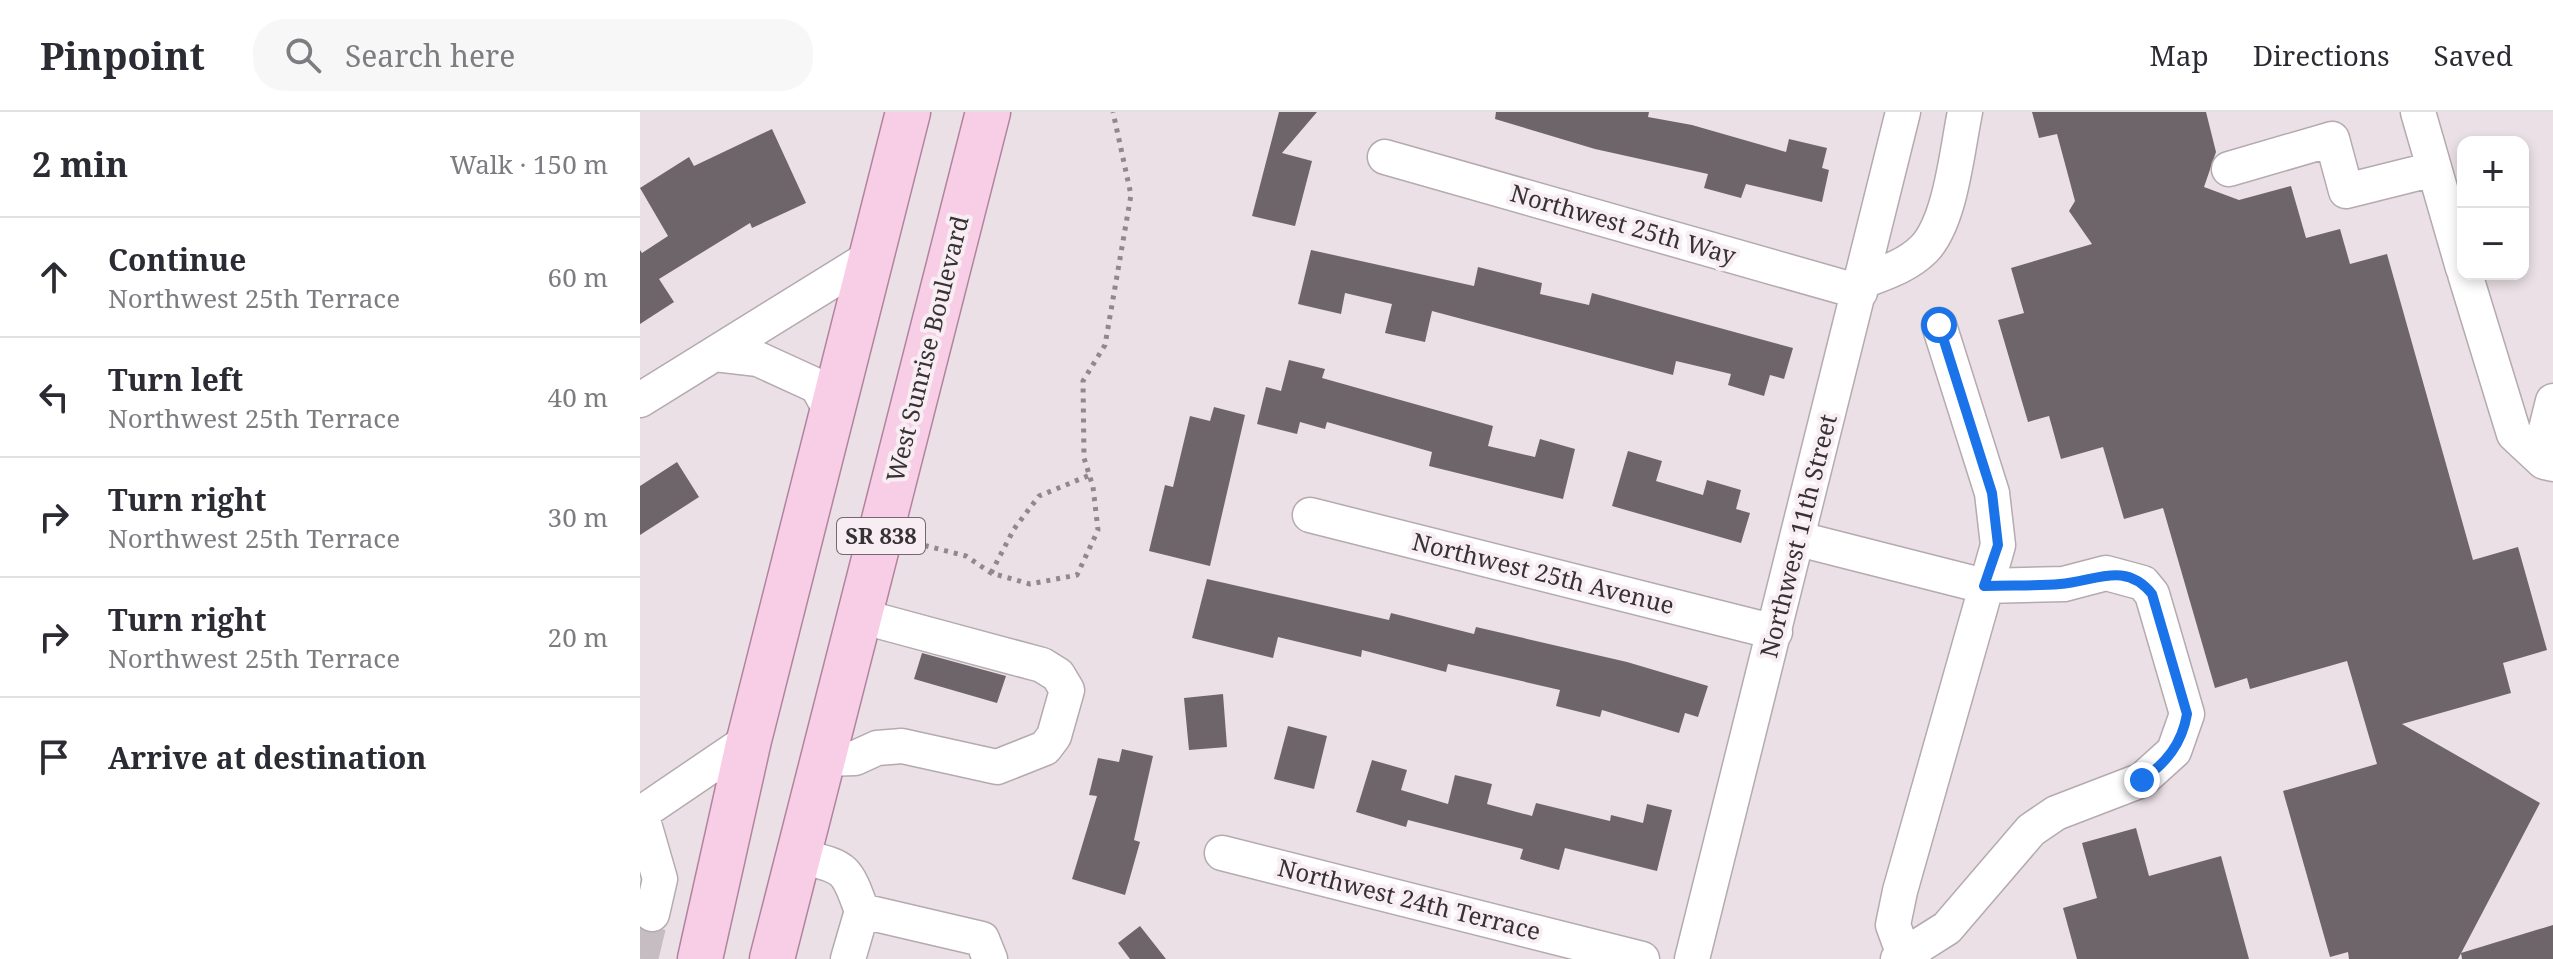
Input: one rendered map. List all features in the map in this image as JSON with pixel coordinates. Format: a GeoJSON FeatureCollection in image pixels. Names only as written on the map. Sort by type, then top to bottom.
{"type":"FeatureCollection","features":[{"type":"Feature","properties":{"kind":"main road","name":"SR 838"},"geometry":{"type":"LineString","coordinates":[[700,959],[749,740],[908,112]]}},
{"type":"Feature","properties":{"kind":"main road","name":"West Sunrise Boulevard"},"geometry":{"type":"LineString","coordinates":[[772,959],[988,112]]}},
{"type":"Feature","properties":{"kind":"street","name":"Northwest 11th Street"},"geometry":{"type":"LineString","coordinates":[[1692,959],[1862,287],[1903,112]]}},
{"type":"Feature","properties":{"kind":"street"},"geometry":{"type":"LineString","coordinates":[[1862,287],[1901,266],[1924,248],[1941,222],[1965,112]]}},
{"type":"Feature","properties":{"kind":"street"},"geometry":{"type":"LineString","coordinates":[[2418,112],[2457,248]]}},
{"type":"Feature","properties":{"kind":"street"},"geometry":{"type":"LineString","coordinates":[[2229,169],[2332,139],[2346,191],[2434,169]]}},
{"type":"Feature","properties":{"kind":"street","name":"Northwest 25th Way"},"geometry":{"type":"LineString","coordinates":[[1385,157],[1862,287]]}},
{"type":"Feature","properties":{"kind":"street"},"geometry":{"type":"LineString","coordinates":[[640,400],[869,258]]}},
{"type":"Feature","properties":{"kind":"street"},"geometry":{"type":"LineString","coordinates":[[2467,280],[2514,434],[2546,461]]}},
{"type":"Feature","properties":{"kind":"street"},"geometry":{"type":"LineString","coordinates":[[1799,539],[1984,586],[2064,584],[2106,573],[2143,583],[2152,594],[2187,714],[2184,730],[2174,751],[2142,780],[2056,813],[2031,830],[1947,928],[1901,957],[1893,925],[1895,914],[1984,586],[1998,545],[1992,493],[1939,325]]}},
{"type":"Feature","properties":{"kind":"street"},"geometry":{"type":"LineString","coordinates":[[715,354],[758,359],[817,386],[832,413]]}},
{"type":"Feature","properties":{"kind":"street"},"geometry":{"type":"LineString","coordinates":[[2546,461],[2553,401]]}},
{"type":"Feature","properties":{"kind":"street","name":"Northwest 25th Avenue"},"geometry":{"type":"LineString","coordinates":[[1310,515],[1775,632]]}},
{"type":"Feature","properties":{"kind":"street"},"geometry":{"type":"LineString","coordinates":[[823,759],[855,758],[877,748],[902,746],[997,767],[1045,748],[1054,736],[1067,690],[1058,675],[1042,665],[860,616]]}},
{"type":"Feature","properties":{"kind":"street"},"geometry":{"type":"LineString","coordinates":[[652,914],[660,879],[640,814],[749,740]]}},
{"type":"Feature","properties":{"kind":"street","name":"Northwest 24th Terrace"},"geometry":{"type":"LineString","coordinates":[[1222,853],[1642,959]]}},
{"type":"Feature","properties":{"kind":"street"},"geometry":{"type":"LineString","coordinates":[[799,856],[837,866],[848,874],[862,911],[848,959]]}},
{"type":"Feature","properties":{"kind":"street"},"geometry":{"type":"LineString","coordinates":[[862,911],[982,939],[990,959]]}},
{"type":"Feature","properties":{"kind":"path"},"geometry":{"type":"LineString","coordinates":[[915,543],[966,556],[991,573],[1030,584],[1077,575],[1098,530],[1090,475],[1084,458],[1083,381],[1105,345],[1131,195],[1113,112]]}},
{"type":"Feature","properties":{"kind":"path"},"geometry":{"type":"LineString","coordinates":[[991,573],[1014,529],[1039,496],[1090,475]]}},
{"type":"Feature","properties":{"kind":"building"},"geometry":{"type":"Polygon","coordinates":[[[1279,112],[1317,112],[1282,153],[1312,161],[1295,226],[1252,216],[1279,112]]]}},
{"type":"Feature","properties":{"kind":"building"},"geometry":{"type":"Polygon","coordinates":[[[1496,112],[1649,112],[1648,117],[1692,125],[1786,152],[1789,139],[1827,148],[1822,168],[1829,170],[1822,202],[1746,184],[1741,198],[1704,188],[1708,174],[1595,149],[1495,119],[1496,112]]]}},
{"type":"Feature","properties":{"kind":"building"},"geometry":{"type":"Polygon","coordinates":[[[2032,112],[2206,112],[2216,152],[2204,187],[2239,200],[2291,186],[2306,238],[2340,229],[2350,264],[2387,254],[2473,560],[2518,547],[2547,650],[2503,663],[2511,693],[2402,724],[2540,803],[2458,959],[2349,959],[2348,952],[2330,957],[2283,791],[2377,764],[2347,661],[2250,689],[2247,678],[2215,688],[2163,508],[2124,519],[2103,447],[2061,459],[2049,416],[2028,422],[1998,320],[2024,313],[2011,268],[2092,244],[2069,211],[2075,201],[2057,134],[2039,138],[2032,112]]]}},
{"type":"Feature","properties":{"kind":"building"},"geometry":{"type":"Polygon","coordinates":[[[772,129],[806,203],[752,228],[750,223],[659,279],[674,302],[640,324],[640,250],[642,253],[668,236],[640,188],[689,157],[694,166],[772,129]]]}},
{"type":"Feature","properties":{"kind":"building"},"geometry":{"type":"Polygon","coordinates":[[[1311,250],[1474,286],[1478,267],[1542,283],[1540,294],[1589,305],[1592,293],[1793,348],[1784,379],[1770,375],[1764,396],[1728,385],[1731,374],[1676,361],[1673,375],[1432,311],[1425,342],[1385,333],[1392,304],[1345,293],[1341,314],[1298,304],[1311,250]]]}},
{"type":"Feature","properties":{"kind":"building"},"geometry":{"type":"Polygon","coordinates":[[[1289,360],[1325,369],[1322,378],[1493,426],[1488,446],[1535,457],[1540,439],[1575,449],[1563,499],[1429,466],[1432,452],[1327,422],[1325,429],[1300,422],[1297,434],[1257,424],[1266,387],[1281,391],[1289,360]]]}},
{"type":"Feature","properties":{"kind":"building"},"geometry":{"type":"Polygon","coordinates":[[[1214,407],[1245,415],[1210,566],[1149,551],[1165,485],[1173,487],[1190,416],[1210,421],[1214,407]]]}},
{"type":"Feature","properties":{"kind":"building"},"geometry":{"type":"Polygon","coordinates":[[[1628,451],[1662,461],[1656,481],[1703,495],[1707,480],[1741,490],[1736,509],[1750,513],[1741,543],[1612,506],[1628,451]]]}},
{"type":"Feature","properties":{"kind":"building"},"geometry":{"type":"Polygon","coordinates":[[[677,462],[699,497],[640,535],[640,486],[677,462]]]}},
{"type":"Feature","properties":{"kind":"building"},"geometry":{"type":"Polygon","coordinates":[[[1207,579],[1389,620],[1391,613],[1474,634],[1476,627],[1627,662],[1708,686],[1698,717],[1685,713],[1679,733],[1602,710],[1600,717],[1556,706],[1560,690],[1448,664],[1446,672],[1362,650],[1361,657],[1278,637],[1273,658],[1192,638],[1207,579]]]}},
{"type":"Feature","properties":{"kind":"building"},"geometry":{"type":"Polygon","coordinates":[[[922,653],[1006,676],[997,703],[914,679],[922,653]]]}},
{"type":"Feature","properties":{"kind":"building"},"geometry":{"type":"Polygon","coordinates":[[[1223,694],[1227,747],[1189,750],[1184,698],[1223,694]]]}},
{"type":"Feature","properties":{"kind":"building"},"geometry":{"type":"Polygon","coordinates":[[[1288,726],[1327,736],[1314,789],[1274,779],[1288,726]]]}},
{"type":"Feature","properties":{"kind":"building"},"geometry":{"type":"Polygon","coordinates":[[[1122,749],[1153,756],[1134,840],[1140,842],[1125,895],[1072,879],[1097,796],[1089,795],[1098,758],[1119,762],[1122,749]]]}},
{"type":"Feature","properties":{"kind":"building"},"geometry":{"type":"Polygon","coordinates":[[[1372,760],[1407,770],[1401,790],[1448,804],[1455,775],[1492,784],[1487,804],[1532,816],[1536,803],[1610,821],[1611,815],[1643,823],[1647,804],[1672,810],[1657,871],[1565,848],[1559,870],[1520,859],[1523,849],[1408,820],[1406,827],[1356,812],[1372,760]]]}},
{"type":"Feature","properties":{"kind":"building"},"geometry":{"type":"Polygon","coordinates":[[[2136,828],[2149,876],[2221,856],[2249,959],[2077,959],[2063,908],[2097,898],[2082,843],[2136,828]]]}},
{"type":"Feature","properties":{"kind":"building"},"geometry":{"type":"Polygon","coordinates":[[[2553,925],[2553,959],[2462,959],[2461,953],[2553,925]]]}},
{"type":"Feature","properties":{"kind":"building"},"geometry":{"type":"Polygon","coordinates":[[[1140,926],[1166,959],[1130,959],[1118,943],[1140,926]]]}},
{"type":"Feature","properties":{"kind":"tunnel"},"geometry":{"type":"LineString","coordinates":[[641,959],[652,914]]}},
{"type":"Feature","properties":{"kind":"route"},"geometry":{"type":"LineString","coordinates":[[1939,325],[1992,493],[1998,545],[1984,586],[2064,584],[2106,573],[2143,583],[2152,594],[2187,714],[2184,730],[2174,751],[2159,768],[2142,780]]}}]}
